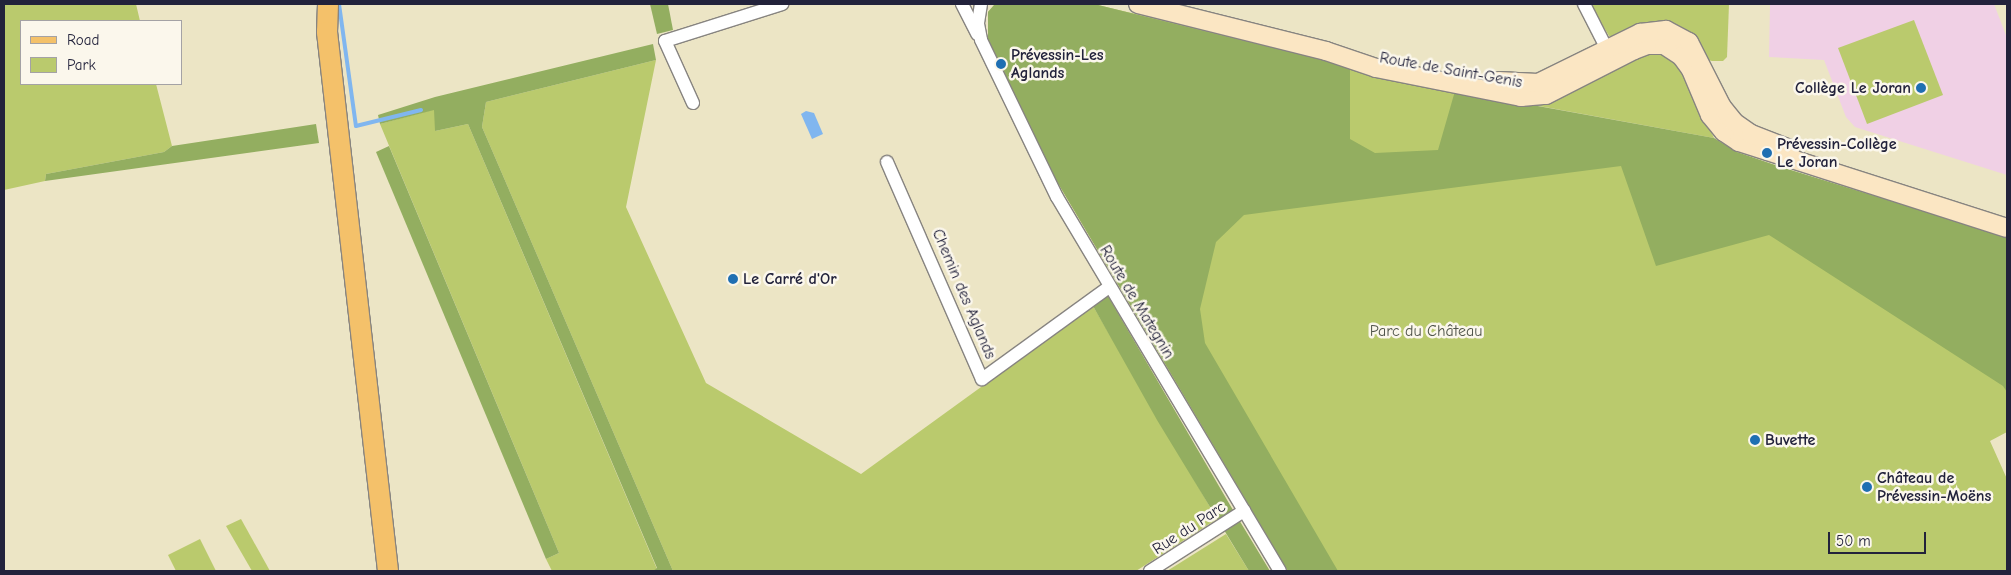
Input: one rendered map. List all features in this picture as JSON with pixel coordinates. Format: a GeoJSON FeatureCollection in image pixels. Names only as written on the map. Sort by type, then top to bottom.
{"type":"FeatureCollection","features":[{"type":"Feature","properties":{"kind":"main road"},"geometry":{"type":"LineString","coordinates":[[316,4],[327,32]]}},
{"type":"Feature","properties":{"kind":"main road"},"geometry":{"type":"LineString","coordinates":[[328,4],[327,32],[388,571]]}},
{"type":"Feature","properties":{"kind":"main road","name":"Route de Saint-Genis"},"geometry":{"type":"LineString","coordinates":[[1139,4],[1326,51],[1351,53],[1527,84],[1550,78],[1610,54],[1653,30],[1679,34],[1698,54],[1727,115],[1750,134],[1840,169],[2007,217]]}},
{"type":"Feature","properties":{"kind":"main road","name":"Route de Saint-Genis"},"geometry":{"type":"LineString","coordinates":[[1610,54],[1647,45],[1664,45],[1674,49],[1687,63],[1710,115],[1724,132],[1739,142],[2007,228]]}},
{"type":"Feature","properties":{"kind":"street"},"geometry":{"type":"LineString","coordinates":[[693,103],[665,41],[782,4]]}},
{"type":"Feature","properties":{"kind":"street","name":"Route de Mategnin"},"geometry":{"type":"LineString","coordinates":[[962,4],[981,40],[1036,158],[1109,288],[1280,571]]}},
{"type":"Feature","properties":{"kind":"street","name":"Route de Mategnin"},"geometry":{"type":"LineString","coordinates":[[981,4],[978,24],[981,40]]}},
{"type":"Feature","properties":{"kind":"street"},"geometry":{"type":"LineString","coordinates":[[1584,4],[1610,54]]}},
{"type":"Feature","properties":{"kind":"street","name":"Chemin des Aglands"},"geometry":{"type":"LineString","coordinates":[[887,162],[982,379],[1109,288]]}},
{"type":"Feature","properties":{"kind":"street","name":"Rue du Parc"},"geometry":{"type":"LineString","coordinates":[[1150,571],[1244,511]]}},
{"type":"Feature","properties":{"kind":"shaded area","name":"Collège Le Joran"},"geometry":{"type":"Polygon","coordinates":[[[1770,4],[1994,4],[2007,38],[2007,175],[1855,127],[1846,117],[1824,60],[1769,57],[1770,4]]]}},
{"type":"Feature","properties":{"kind":"green space"},"geometry":{"type":"Polygon","coordinates":[[[4,4],[136,4],[140,20],[20,20],[20,85],[156,85],[172,146],[164,152],[46,174],[45,181],[4,190],[4,4]]]}},
{"type":"Feature","properties":{"kind":"green space"},"geometry":{"type":"Polygon","coordinates":[[[650,4],[668,4],[673,30],[657,34],[650,4]]]}},
{"type":"Feature","properties":{"kind":"green space","name":"Parc du Château"},"geometry":{"type":"Polygon","coordinates":[[[995,4],[1094,4],[1455,91],[2007,257],[2007,432],[1990,441],[2007,479],[2007,571],[1288,571],[1049,168],[988,41],[988,12],[995,4]]]}},
{"type":"Feature","properties":{"kind":"green space"},"geometry":{"type":"Polygon","coordinates":[[[995,4],[1094,4],[1350,67],[1350,139],[1375,153],[1438,150],[1455,91],[1714,138],[1737,152],[1778,166],[2007,237],[2007,392],[2003,386],[1769,235],[1656,266],[1621,166],[1244,215],[1216,242],[1200,309],[1205,343],[1338,571],[1288,571],[1049,168],[988,41],[988,12],[995,4]]]}},
{"type":"Feature","properties":{"kind":"green space"},"geometry":{"type":"Polygon","coordinates":[[[1590,4],[1729,4],[1727,57],[1723,61],[1712,61],[1609,36],[1590,4]]]}},
{"type":"Feature","properties":{"kind":"green space"},"geometry":{"type":"Polygon","coordinates":[[[1914,20],[1943,95],[1867,124],[1838,48],[1914,20]]]}},
{"type":"Feature","properties":{"kind":"green space"},"geometry":{"type":"Polygon","coordinates":[[[653,44],[656,60],[486,102],[482,127],[673,571],[653,571],[657,568],[468,124],[435,131],[434,110],[380,124],[378,115],[435,97],[653,44]]]}},
{"type":"Feature","properties":{"kind":"green space"},"geometry":{"type":"Polygon","coordinates":[[[1655,50],[1680,64],[1714,138],[1539,106],[1626,59],[1655,50]]]}},
{"type":"Feature","properties":{"kind":"green space"},"geometry":{"type":"Polygon","coordinates":[[[656,60],[626,207],[706,383],[861,474],[1093,306],[1217,519],[1136,571],[673,571],[482,127],[486,102],[656,60]]]}},
{"type":"Feature","properties":{"kind":"green space"},"geometry":{"type":"Polygon","coordinates":[[[435,109],[435,131],[468,124],[657,569],[653,571],[552,571],[546,559],[559,553],[380,124],[435,109]]]}},
{"type":"Feature","properties":{"kind":"green space"},"geometry":{"type":"Polygon","coordinates":[[[316,124],[319,143],[45,181],[46,174],[164,152],[172,146],[316,124]]]}},
{"type":"Feature","properties":{"kind":"green space"},"geometry":{"type":"Polygon","coordinates":[[[389,146],[559,553],[546,559],[376,152],[389,146]]]}},
{"type":"Feature","properties":{"kind":"green space"},"geometry":{"type":"Polygon","coordinates":[[[1108,296],[1270,571],[1249,571],[1157,420],[1093,306],[1108,296]]]}},
{"type":"Feature","properties":{"kind":"green space"},"geometry":{"type":"Polygon","coordinates":[[[241,519],[270,571],[252,571],[226,526],[241,519]]]}},
{"type":"Feature","properties":{"kind":"green space"},"geometry":{"type":"Polygon","coordinates":[[[1226,534],[1249,571],[1167,571],[1226,534]]]}},
{"type":"Feature","properties":{"kind":"green space"},"geometry":{"type":"Polygon","coordinates":[[[200,539],[216,571],[176,571],[168,555],[200,539]]]}},
{"type":"Feature","properties":{"kind":"water"},"geometry":{"type":"Polygon","coordinates":[[[806,111],[814,113],[823,134],[812,139],[801,114],[806,111]]]}},
{"type":"Feature","properties":{"kind":"waterway"},"geometry":{"type":"LineString","coordinates":[[339,4],[356,126],[421,110]]}},
{"type":"Feature","properties":{"kind":"place","name":"Prévessin-Les Aglands"},"geometry":{"type":"Point","coordinates":[1001,64]}},
{"type":"Feature","properties":{"kind":"place","name":"Collège Le Joran"},"geometry":{"type":"Point","coordinates":[1921,88]}},
{"type":"Feature","properties":{"kind":"place","name":"Prévessin-Collège Le Joran"},"geometry":{"type":"Point","coordinates":[1767,153]}},
{"type":"Feature","properties":{"kind":"place","name":"Le Carré d'Or"},"geometry":{"type":"Point","coordinates":[733,279]}},
{"type":"Feature","properties":{"kind":"place","name":"Buvette"},"geometry":{"type":"Point","coordinates":[1755,440]}},
{"type":"Feature","properties":{"kind":"place","name":"Château de Prévessin-Moëns"},"geometry":{"type":"Point","coordinates":[1867,487]}}]}
